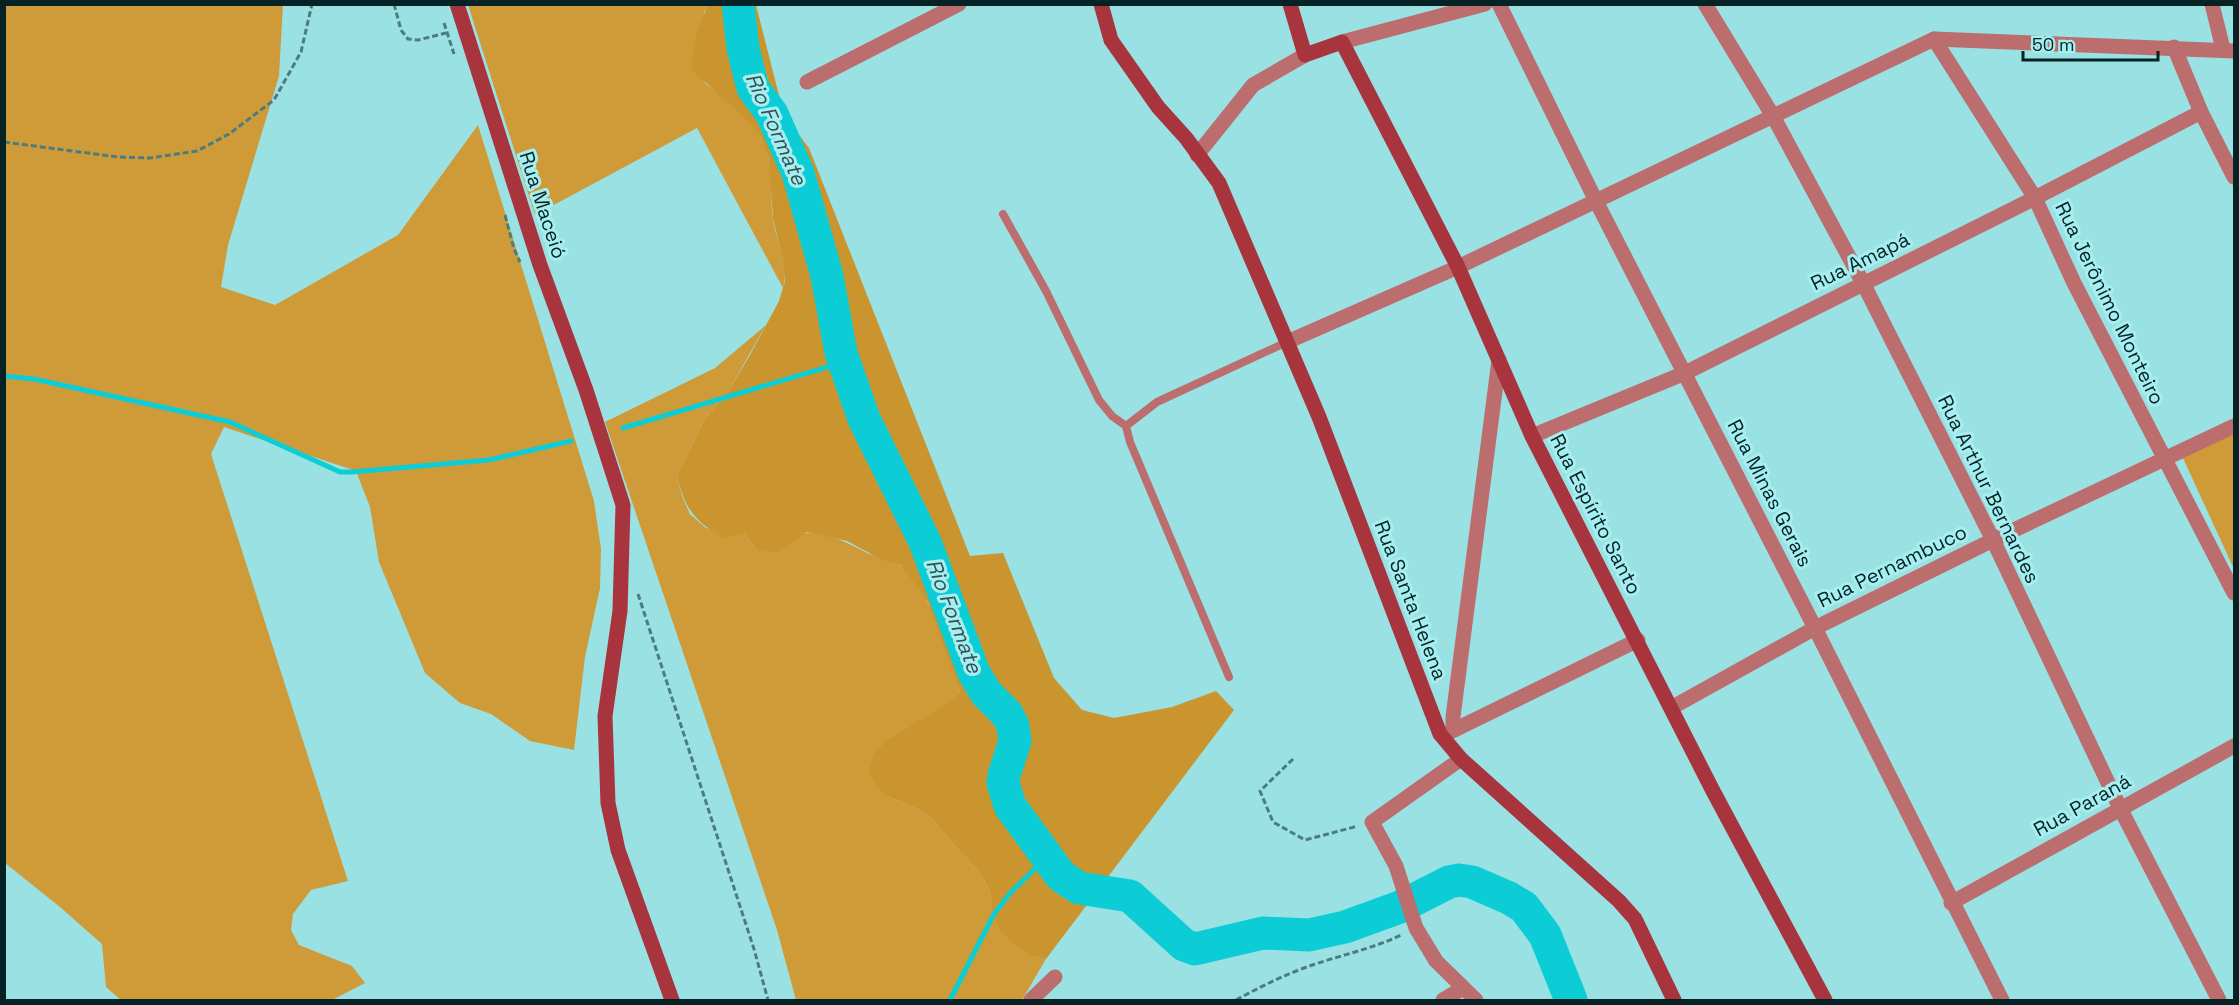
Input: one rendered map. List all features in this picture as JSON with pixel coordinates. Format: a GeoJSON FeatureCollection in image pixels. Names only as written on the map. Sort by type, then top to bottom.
{"type":"FeatureCollection","features":[{"type":"Feature","properties":{"kind":"street","name":"Rua Maceió"},"geometry":{"type":"LineString","coordinates":[[450,4],[465,32]]}},
{"type":"Feature","properties":{"kind":"street","name":"Rua Maceió"},"geometry":{"type":"LineString","coordinates":[[457,4],[540,265],[586,390],[623,504],[620,611],[605,716],[608,803],[618,849],[672,1000]]}},
{"type":"Feature","properties":{"kind":"street"},"geometry":{"type":"LineString","coordinates":[[807,82],[959,4]]}},
{"type":"Feature","properties":{"kind":"street","name":"Rua Santa Helena"},"geometry":{"type":"LineString","coordinates":[[1101,4],[1111,40],[1158,107],[1186,138],[1219,183],[1319,417],[1447,733],[1461,759],[1619,901],[1635,919],[1674,1000]]}},
{"type":"Feature","properties":{"kind":"street"},"geometry":{"type":"LineString","coordinates":[[1290,4],[1305,55]]}},
{"type":"Feature","properties":{"kind":"street"},"geometry":{"type":"LineString","coordinates":[[1197,155],[1253,85],[1305,55],[1342,42],[1485,4]]}},
{"type":"Feature","properties":{"kind":"street","name":"Rua Minas Gerais"},"geometry":{"type":"LineString","coordinates":[[1499,4],[1596,201],[1815,628],[1951,903],[2002,1000]]}},
{"type":"Feature","properties":{"kind":"street","name":"Rua Arthur Bernardes"},"geometry":{"type":"LineString","coordinates":[[1705,4],[1773,116],[1863,283],[1993,540],[2120,808],[2219,1000]]}},
{"type":"Feature","properties":{"kind":"street"},"geometry":{"type":"LineString","coordinates":[[1287,342],[1458,267],[1934,39],[2229,50],[2212,4]]}},
{"type":"Feature","properties":{"kind":"street","name":"Rua Jerônimo Monteiro"},"geometry":{"type":"LineString","coordinates":[[1934,39],[2035,198],[2074,283],[2235,593]]}},
{"type":"Feature","properties":{"kind":"street","name":"Rua Espírito Santo"},"geometry":{"type":"LineString","coordinates":[[1342,42],[1458,267],[1532,436],[1671,708],[1825,1000]]}},
{"type":"Feature","properties":{"kind":"street"},"geometry":{"type":"LineString","coordinates":[[2174,47],[2201,112],[2235,177]]}},
{"type":"Feature","properties":{"kind":"street","name":"Rua Amapá"},"geometry":{"type":"LineString","coordinates":[[1532,436],[1685,373],[2035,198],[2201,112]]}},
{"type":"Feature","properties":{"kind":"street"},"geometry":{"type":"LineString","coordinates":[[1447,733],[1453,717],[1499,360]]}},
{"type":"Feature","properties":{"kind":"street","name":"Rua Pernambuco"},"geometry":{"type":"LineString","coordinates":[[1671,708],[1815,628],[1993,540],[2235,426]]}},
{"type":"Feature","properties":{"kind":"street"},"geometry":{"type":"LineString","coordinates":[[1447,733],[1638,640]]}},
{"type":"Feature","properties":{"kind":"street","name":"Rua Paraná"},"geometry":{"type":"LineString","coordinates":[[1951,903],[2235,746]]}},
{"type":"Feature","properties":{"kind":"street"},"geometry":{"type":"LineString","coordinates":[[1461,759],[1372,822],[1396,866],[1416,928],[1436,961],[1476,1000]]}},
{"type":"Feature","properties":{"kind":"street"},"geometry":{"type":"LineString","coordinates":[[1031,1000],[1055,977]]}},
{"type":"Feature","properties":{"kind":"street"},"geometry":{"type":"LineString","coordinates":[[1443,1000],[1462,988]]}},
{"type":"Feature","properties":{"kind":"lane"},"geometry":{"type":"LineString","coordinates":[[1004,214],[1046,291],[1099,400],[1112,416],[1126,426],[1130,442],[1229,677]]}},
{"type":"Feature","properties":{"kind":"lane"},"geometry":{"type":"LineString","coordinates":[[1126,426],[1157,402],[1287,342]]}},
{"type":"Feature","properties":{"kind":"path"},"geometry":{"type":"LineString","coordinates":[[4,142],[118,158],[150,158],[197,151],[229,134],[274,100],[301,52],[312,4]]}},
{"type":"Feature","properties":{"kind":"path"},"geometry":{"type":"LineString","coordinates":[[394,4],[401,30],[408,39],[418,40],[447,33],[465,32]]}},
{"type":"Feature","properties":{"kind":"path"},"geometry":{"type":"LineString","coordinates":[[1293,759],[1260,791],[1273,822],[1305,840],[1372,822]]}},
{"type":"Feature","properties":{"kind":"path"},"geometry":{"type":"LineString","coordinates":[[1236,1000],[1305,968],[1380,945],[1416,928]]}},
{"type":"Feature","properties":{"kind":"shaded area"},"geometry":{"type":"Polygon","coordinates":[[[5,4],[283,5],[279,76],[228,245],[221,287],[275,305],[398,235],[478,125],[594,501],[601,549],[600,588],[585,657],[574,750],[530,741],[491,714],[460,703],[425,673],[379,562],[370,507],[356,471],[224,427],[211,454],[348,881],[311,890],[293,914],[291,930],[299,945],[352,966],[365,983],[332,1000],[121,1000],[106,987],[102,944],[5,863],[5,4]]]}},
{"type":"Feature","properties":{"kind":"shaded area"},"geometry":{"type":"Polygon","coordinates":[[[468,5],[708,5],[704,13],[705,83],[744,116],[760,136],[765,148],[770,168],[773,220],[784,271],[783,288],[697,128],[535,215],[468,5]]]}},
{"type":"Feature","properties":{"kind":"shaded area"},"geometry":{"type":"Polygon","coordinates":[[[708,5],[756,5],[784,115],[809,148],[970,556],[1003,553],[1054,678],[1082,710],[1114,718],[1172,707],[1216,691],[1234,710],[1046,959],[1036,957],[1016,946],[1001,931],[992,914],[991,894],[982,876],[929,816],[877,788],[868,770],[875,752],[889,739],[960,692],[928,602],[901,565],[882,560],[847,541],[807,532],[775,553],[756,549],[744,533],[724,538],[698,520],[687,506],[677,476],[704,420],[729,390],[750,355],[779,301],[785,281],[783,261],[773,219],[769,159],[761,138],[749,122],[691,69],[697,31],[708,5]]]}},
{"type":"Feature","properties":{"kind":"shaded area"},"geometry":{"type":"Polygon","coordinates":[[[766,325],[729,390],[704,420],[677,476],[682,496],[690,514],[706,528],[744,533],[756,549],[804,534],[824,535],[900,565],[914,579],[938,626],[960,692],[955,698],[889,739],[894,799],[929,816],[982,876],[991,894],[993,914],[1036,957],[1046,959],[1022,1000],[796,1000],[777,930],[605,422],[715,368],[766,325]]]}},
{"type":"Feature","properties":{"kind":"shaded area"},"geometry":{"type":"Polygon","coordinates":[[[2234,432],[2234,569],[2182,456],[2234,432]]]}},
{"type":"Feature","properties":{"kind":"waterway","name":"Rio Formate"},"geometry":{"type":"LineString","coordinates":[[738,4],[743,48],[753,88],[772,114],[798,173],[827,276],[841,353],[864,419],[925,542],[974,673],[986,693],[1007,714],[1013,726],[1015,741],[1003,783],[1010,806],[1061,876],[1079,888],[1130,896],[1184,945],[1195,949],[1263,933],[1309,935],[1345,927],[1400,907],[1449,882],[1459,880],[1472,882],[1524,907],[1545,935],[1571,1000]]}},
{"type":"Feature","properties":{"kind":"waterway"},"geometry":{"type":"LineString","coordinates":[[623,428],[844,362]]}},
{"type":"Feature","properties":{"kind":"waterway"},"geometry":{"type":"LineString","coordinates":[[4,376],[34,379],[230,422],[340,472],[489,460],[571,441]]}},
{"type":"Feature","properties":{"kind":"waterway"},"geometry":{"type":"LineString","coordinates":[[950,1000],[994,914],[1011,892],[1047,857]]}}]}
